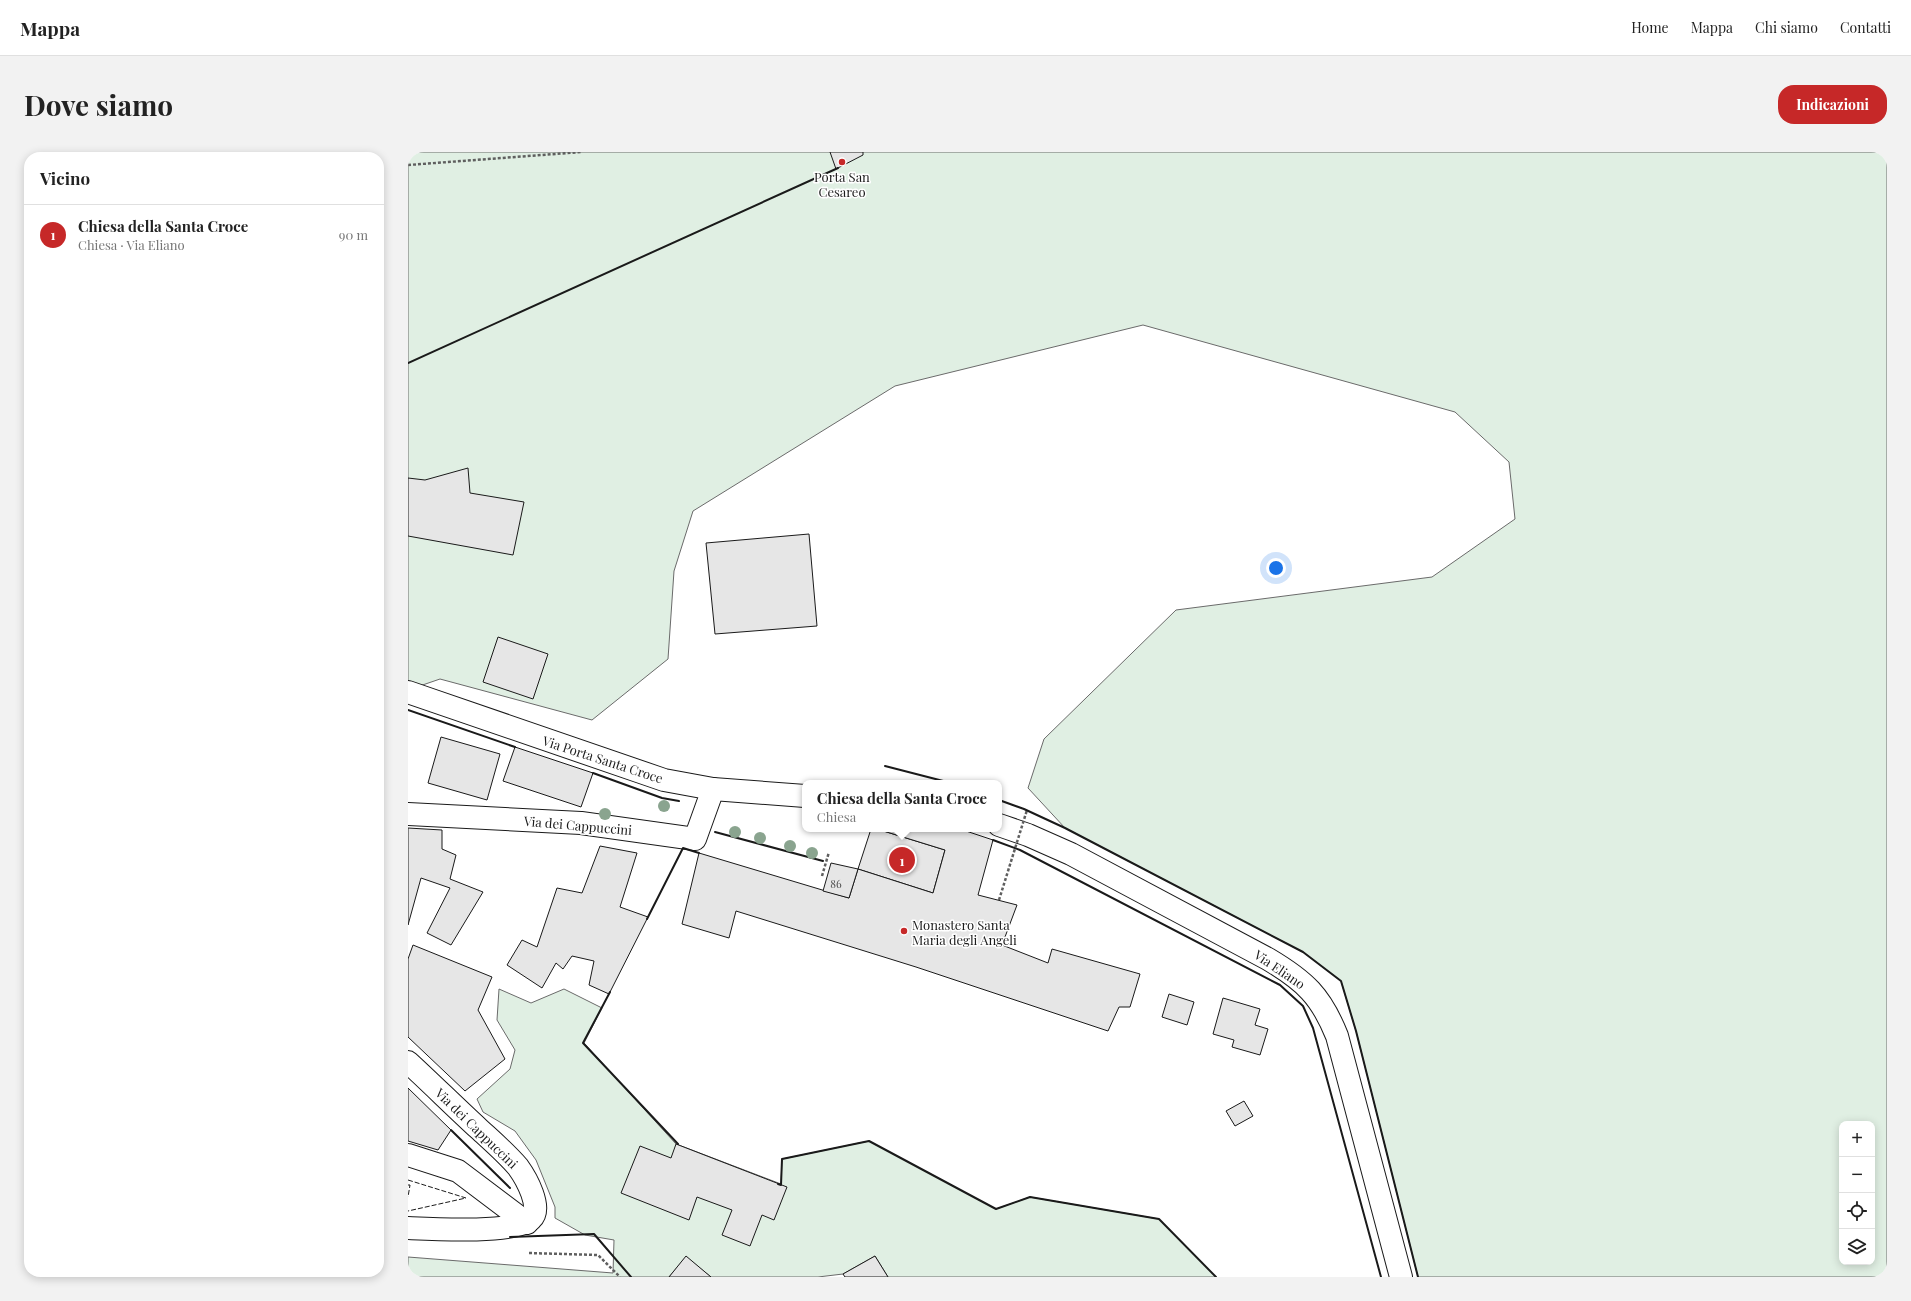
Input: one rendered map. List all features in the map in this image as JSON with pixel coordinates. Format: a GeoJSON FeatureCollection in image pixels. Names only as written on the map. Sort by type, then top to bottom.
{"type":"FeatureCollection","features":[{"type":"Feature","properties":{"kind":"street","name":"Via Porta Santa Croce"},"geometry":{"type":"LineString","coordinates":[[408,692],[649,775],[682,784],[713,789],[802,796]]}},
{"type":"Feature","properties":{"kind":"street","name":"Via dei Cappuccini"},"geometry":{"type":"LineString","coordinates":[[408,814],[581,823],[695,839],[713,789]]}},
{"type":"Feature","properties":{"kind":"street","name":"Via Eliano"},"geometry":{"type":"LineString","coordinates":[[1002,826],[1028,835],[1072,854],[1268,959],[1299,979],[1311,990],[1323,1006],[1337,1036],[1401,1277]]}},
{"type":"Feature","properties":{"kind":"street","name":"Via dei Cappuccini"},"geometry":{"type":"LineString","coordinates":[[408,1062],[519,1168],[535,1199],[536,1211],[532,1219],[527,1223]]}},
{"type":"Feature","properties":{"kind":"street"},"geometry":{"type":"LineString","coordinates":[[408,1155],[458,1171],[527,1223]]}},
{"type":"Feature","properties":{"kind":"street"},"geometry":{"type":"LineString","coordinates":[[408,1228],[478,1229],[499,1228],[527,1223]]}},
{"type":"Feature","properties":{"kind":"path"},"geometry":{"type":"LineString","coordinates":[[408,165],[581,152]]}},
{"type":"Feature","properties":{"kind":"path"},"geometry":{"type":"LineString","coordinates":[[999,900],[1027,810]]}},
{"type":"Feature","properties":{"kind":"path"},"geometry":{"type":"LineString","coordinates":[[822,876],[829,852]]}},
{"type":"Feature","properties":{"kind":"path"},"geometry":{"type":"LineString","coordinates":[[526,1253],[598,1255],[620,1277]]}},
{"type":"Feature","properties":{"kind":"green space"},"geometry":{"type":"Polygon","coordinates":[[[408,152],[1887,152],[1887,1277],[1418,1277],[1356,1031],[1341,981],[1303,952],[1065,828],[1028,788],[1044,739],[1176,610],[1432,577],[1515,519],[1509,462],[1455,412],[1143,325],[895,386],[693,511],[674,571],[668,659],[592,720],[440,679],[408,690],[408,152]]]}},
{"type":"Feature","properties":{"kind":"green space"},"geometry":{"type":"Polygon","coordinates":[[[499,989],[531,1003],[564,989],[602,1008],[584,1043],[676,1144],[781,1184],[782,1159],[869,1141],[996,1209],[1030,1197],[1159,1219],[1216,1277],[888,1277],[875,1256],[843,1274],[818,1277],[711,1277],[686,1257],[669,1277],[408,1277],[408,1257],[613,1273],[614,1240],[585,1235],[555,1218],[555,1207],[536,1160],[515,1131],[483,1112],[477,1099],[510,1069],[515,1050],[497,1020],[499,989]]]}},
{"type":"Feature","properties":{"kind":"building","name":"Porta San Cesareo"},"geometry":{"type":"Polygon","coordinates":[[[830,152],[863,152],[863,155],[836,169],[830,152]]]}},
{"type":"Feature","properties":{"kind":"building"},"geometry":{"type":"Polygon","coordinates":[[[468,468],[470,493],[524,502],[513,555],[408,536],[408,478],[425,480],[468,468]]]}},
{"type":"Feature","properties":{"kind":"building"},"geometry":{"type":"Polygon","coordinates":[[[809,534],[817,626],[715,634],[706,543],[809,534]]]}},
{"type":"Feature","properties":{"kind":"building"},"geometry":{"type":"Polygon","coordinates":[[[498,637],[548,654],[533,699],[483,682],[498,637]]]}},
{"type":"Feature","properties":{"kind":"building"},"geometry":{"type":"Polygon","coordinates":[[[441,737],[500,754],[487,800],[428,783],[441,737]]]}},
{"type":"Feature","properties":{"kind":"building"},"geometry":{"type":"Polygon","coordinates":[[[515,747],[593,773],[581,807],[503,781],[515,747]]]}},
{"type":"Feature","properties":{"kind":"building"},"geometry":{"type":"Polygon","coordinates":[[[408,828],[442,830],[442,849],[456,855],[450,879],[483,892],[451,945],[427,933],[450,888],[421,878],[408,925],[408,828]]]}},
{"type":"Feature","properties":{"kind":"building"},"geometry":{"type":"Polygon","coordinates":[[[870,832],[887,832],[945,850],[933,893],[858,869],[870,832]]]}},
{"type":"Feature","properties":{"kind":"building","name":"Monastero Santa Maria degli Angeli"},"geometry":{"type":"Polygon","coordinates":[[[887,832],[969,832],[993,840],[978,895],[1017,905],[1002,945],[1048,963],[1052,949],[1140,974],[1130,1007],[1119,1007],[1108,1031],[916,967],[736,911],[729,938],[682,924],[699,853],[849,898],[858,869],[933,893],[945,850],[887,832]]]}},
{"type":"Feature","properties":{"kind":"building"},"geometry":{"type":"Polygon","coordinates":[[[600,846],[637,853],[620,907],[648,917],[609,994],[589,985],[594,961],[572,956],[563,969],[556,963],[542,988],[507,965],[522,940],[537,947],[557,888],[582,893],[600,846]]]}},
{"type":"Feature","properties":{"kind":"building"},"geometry":{"type":"Polygon","coordinates":[[[831,863],[858,869],[849,898],[823,891],[831,863]]]}},
{"type":"Feature","properties":{"kind":"building"},"geometry":{"type":"Polygon","coordinates":[[[413,945],[492,977],[478,1010],[505,1059],[465,1091],[408,1037],[408,959],[413,945]]]}},
{"type":"Feature","properties":{"kind":"building"},"geometry":{"type":"Polygon","coordinates":[[[1169,994],[1194,1002],[1187,1025],[1162,1017],[1169,994]]]}},
{"type":"Feature","properties":{"kind":"building"},"geometry":{"type":"Polygon","coordinates":[[[1223,998],[1260,1009],[1255,1025],[1268,1029],[1260,1055],[1232,1047],[1234,1040],[1213,1034],[1223,998]]]}},
{"type":"Feature","properties":{"kind":"building"},"geometry":{"type":"Polygon","coordinates":[[[408,1088],[451,1130],[438,1150],[408,1141],[408,1088]]]}},
{"type":"Feature","properties":{"kind":"building"},"geometry":{"type":"Polygon","coordinates":[[[1244,1101],[1253,1116],[1235,1126],[1226,1111],[1244,1101]]]}},
{"type":"Feature","properties":{"kind":"building"},"geometry":{"type":"Polygon","coordinates":[[[676,1144],[787,1187],[774,1220],[762,1215],[750,1246],[722,1235],[732,1210],[697,1197],[689,1220],[621,1193],[640,1146],[671,1158],[676,1144]]]}},
{"type":"Feature","properties":{"kind":"building"},"geometry":{"type":"Polygon","coordinates":[[[686,1256],[711,1277],[669,1277],[686,1256]]]}},
{"type":"Feature","properties":{"kind":"building"},"geometry":{"type":"Polygon","coordinates":[[[875,1256],[888,1277],[845,1277],[843,1274],[875,1256]]]}},
{"type":"Feature","properties":{"kind":"fence"},"geometry":{"type":"LineString","coordinates":[[408,1180],[466,1198],[408,1211]]}},
{"type":"Feature","properties":{"kind":"fence"},"geometry":{"type":"LineString","coordinates":[[408,1185],[410,1185],[408,1197]]}},
{"type":"Feature","properties":{"kind":"wall"},"geometry":{"type":"LineString","coordinates":[[408,363],[838,168]]}},
{"type":"Feature","properties":{"kind":"wall"},"geometry":{"type":"LineString","coordinates":[[408,710],[515,747]]}},
{"type":"Feature","properties":{"kind":"wall"},"geometry":{"type":"LineString","coordinates":[[885,766],[939,780]]}},
{"type":"Feature","properties":{"kind":"wall"},"geometry":{"type":"LineString","coordinates":[[593,773],[662,798],[679,801]]}},
{"type":"Feature","properties":{"kind":"wall"},"geometry":{"type":"LineString","coordinates":[[1002,801],[1024,809],[1065,828],[1303,952],[1341,981],[1356,1031],[1418,1277]]}},
{"type":"Feature","properties":{"kind":"wall"},"geometry":{"type":"LineString","coordinates":[[715,832],[823,861]]}},
{"type":"Feature","properties":{"kind":"wall"},"geometry":{"type":"LineString","coordinates":[[993,840],[1020,850],[1280,985],[1303,1006],[1313,1028],[1381,1277]]}},
{"type":"Feature","properties":{"kind":"wall"},"geometry":{"type":"LineString","coordinates":[[647,919],[683,848],[699,853]]}},
{"type":"Feature","properties":{"kind":"wall"},"geometry":{"type":"LineString","coordinates":[[610,992],[583,1043],[678,1144]]}},
{"type":"Feature","properties":{"kind":"wall"},"geometry":{"type":"LineString","coordinates":[[451,1130],[510,1188]]}},
{"type":"Feature","properties":{"kind":"wall"},"geometry":{"type":"LineString","coordinates":[[778,1184],[781,1185],[782,1159],[869,1141],[996,1209],[1030,1197],[1159,1219],[1216,1277]]}},
{"type":"Feature","properties":{"kind":"wall"},"geometry":{"type":"LineString","coordinates":[[510,1237],[594,1234],[631,1277]]}},
{"type":"Feature","properties":{"kind":"place","name":"Porta San Cesareo"},"geometry":{"type":"Point","coordinates":[842,162]}},
{"type":"Feature","properties":{"kind":"place","name":"Chiesa della Santa Croce"},"geometry":{"type":"Point","coordinates":[902,860]}},
{"type":"Feature","properties":{"kind":"place","name":"Monastero Santa Maria degli Angeli"},"geometry":{"type":"Point","coordinates":[904,931]}}]}
